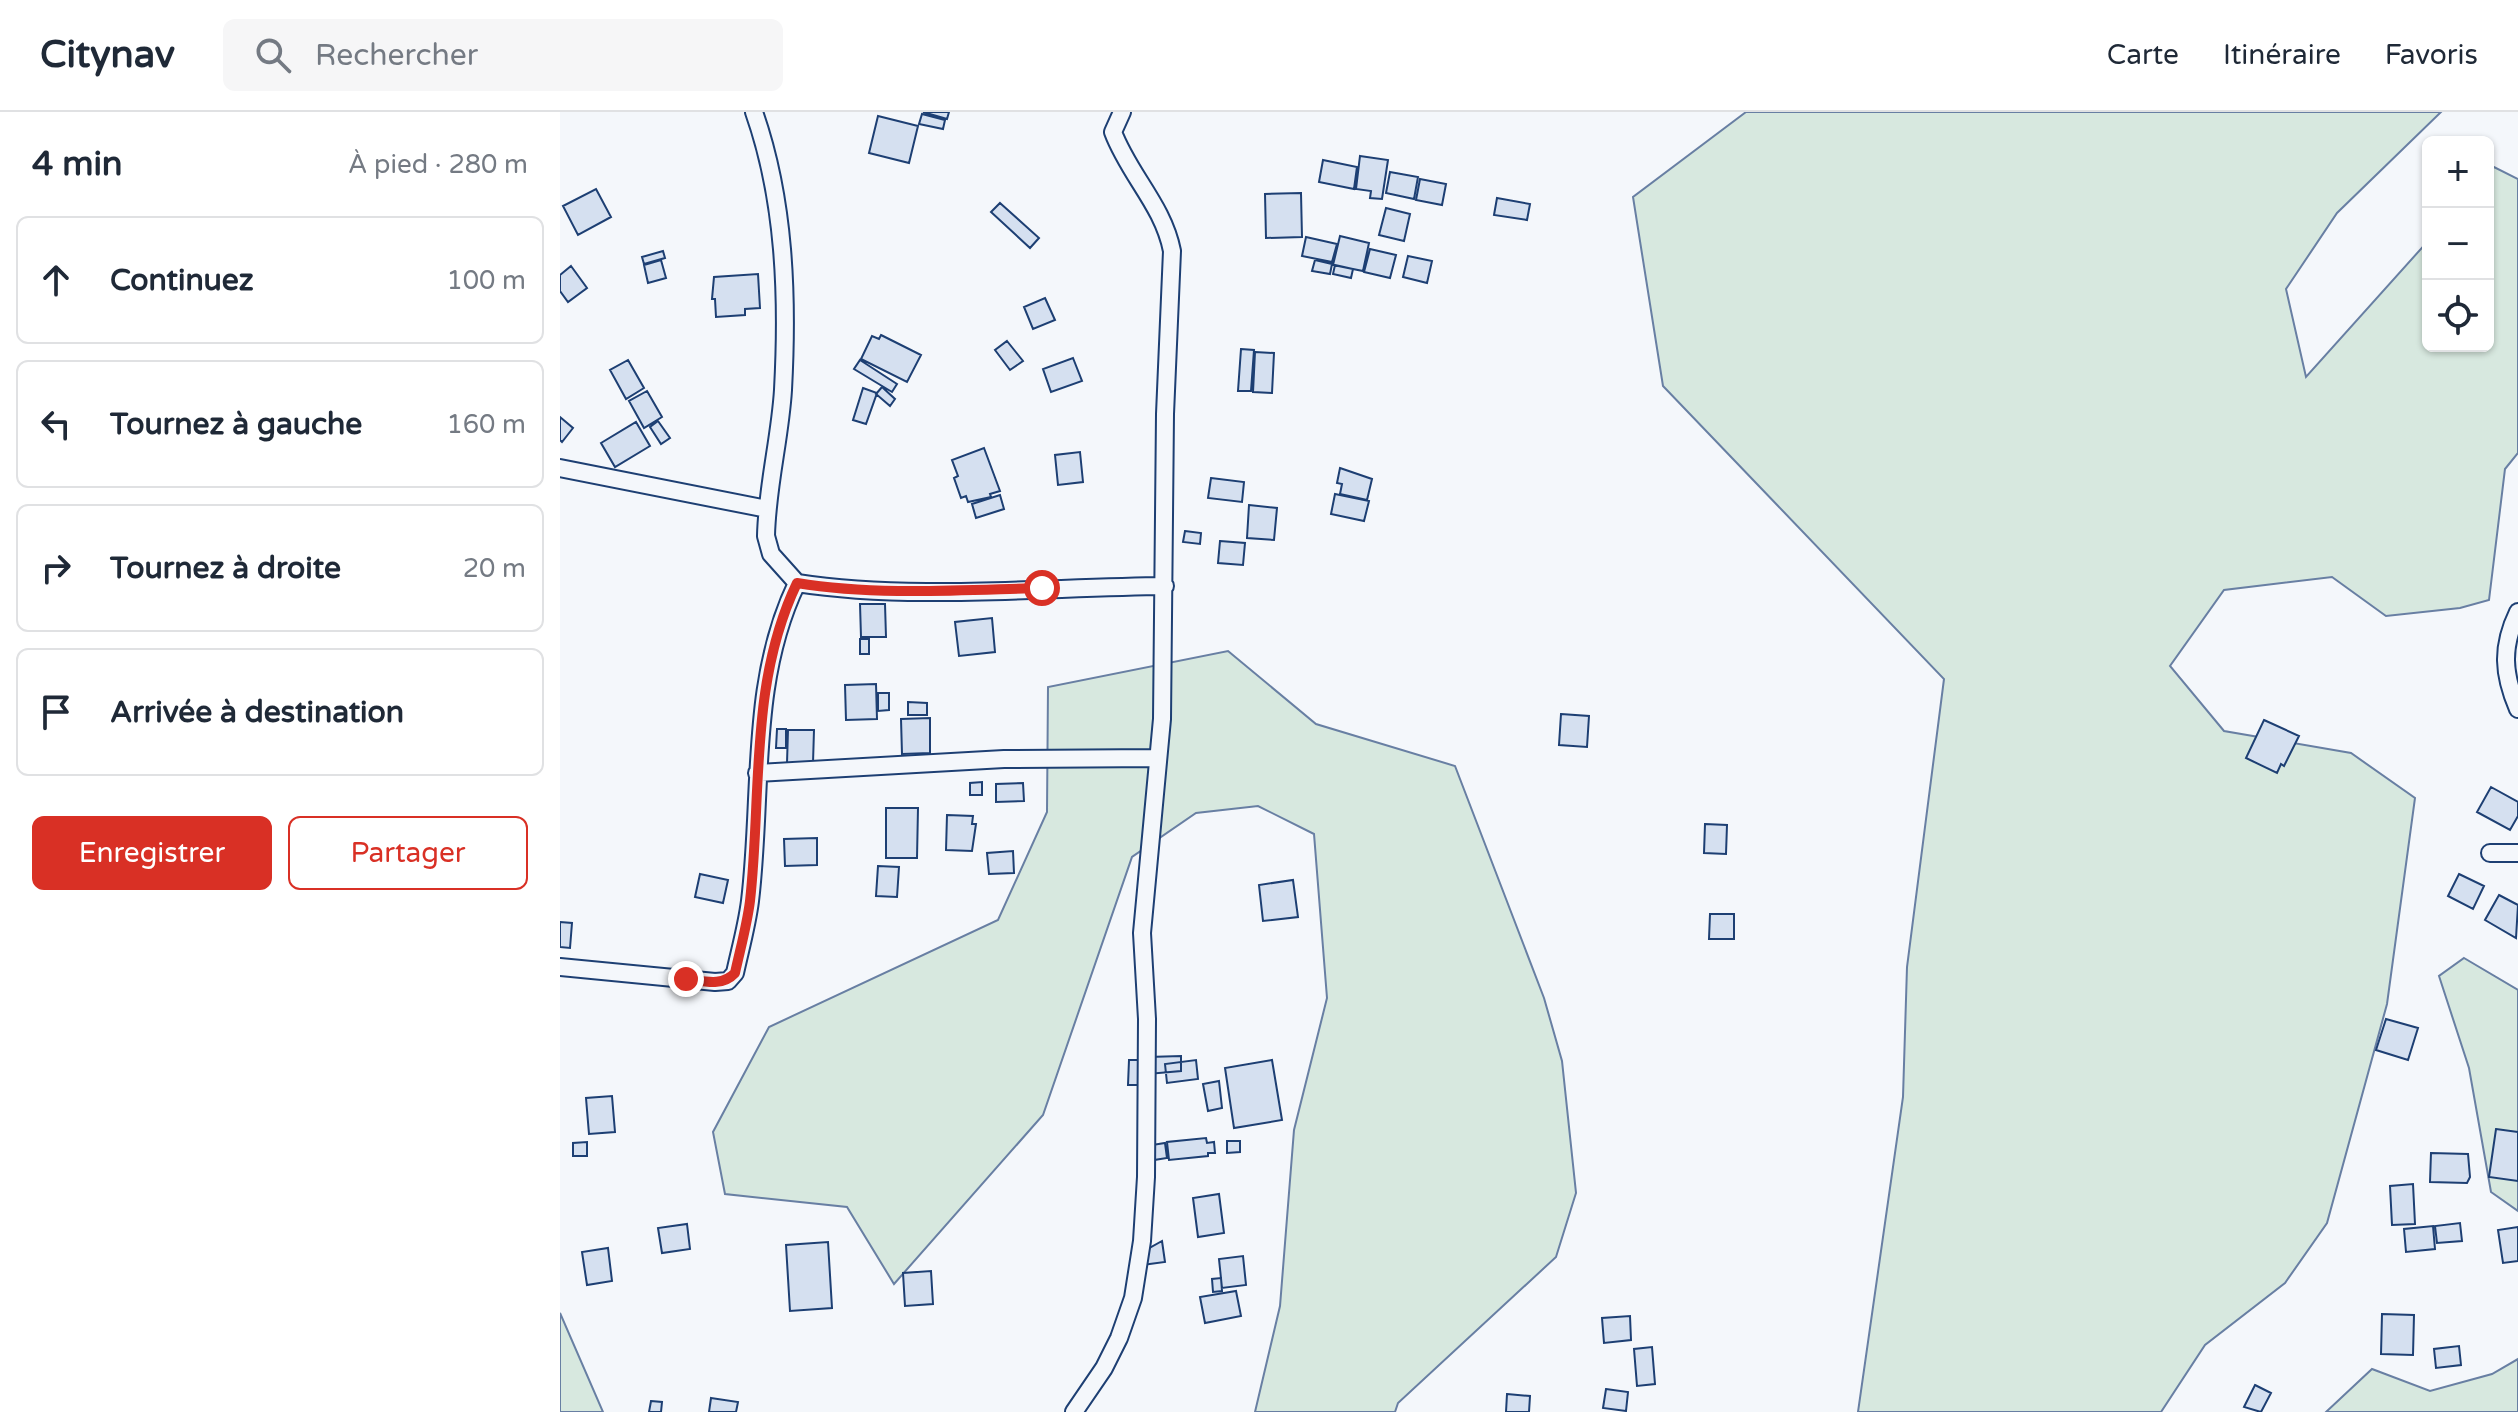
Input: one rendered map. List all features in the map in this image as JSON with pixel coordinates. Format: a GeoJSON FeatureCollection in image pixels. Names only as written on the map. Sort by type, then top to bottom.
{"type":"FeatureCollection","features":[{"type":"Feature","properties":{"kind":"street"},"geometry":{"type":"LineString","coordinates":[[754,112],[770,158],[779,212],[783,391],[767,509],[766,536],[771,554],[797,583],[826,588],[946,590],[1165,586]]}},
{"type":"Feature","properties":{"kind":"street"},"geometry":{"type":"LineString","coordinates":[[1074,1412],[1104,1368],[1133,1298],[1142,1241],[1146,1177],[1147,1019],[1142,933],[1157,758],[1165,586],[1165,414],[1172,251],[1167,225],[1145,186],[1122,156],[1113,132],[1120,113]]}},
{"type":"Feature","properties":{"kind":"street"},"geometry":{"type":"LineString","coordinates":[[560,468],[767,509]]}},
{"type":"Feature","properties":{"kind":"street"},"geometry":{"type":"LineString","coordinates":[[560,967],[728,981],[735,973],[750,902],[757,773],[771,648],[797,583]]}},
{"type":"Feature","properties":{"kind":"street"},"geometry":{"type":"LineString","coordinates":[[2518,612],[2504,651],[2508,687],[2518,709]]}},
{"type":"Feature","properties":{"kind":"street"},"geometry":{"type":"LineString","coordinates":[[757,773],[1004,759],[1157,758]]}},
{"type":"Feature","properties":{"kind":"street"},"geometry":{"type":"LineString","coordinates":[[2490,853],[2518,853]]}},
{"type":"Feature","properties":{"kind":"shaded area"},"geometry":{"type":"Polygon","coordinates":[[[1746,112],[2441,112],[2337,213],[2286,289],[2306,377],[2422,248],[2422,352],[2494,352],[2494,167],[2518,179],[2518,453],[2505,469],[2489,600],[2460,608],[2386,616],[2332,577],[2224,590],[2170,666],[2224,731],[2351,753],[2415,798],[2387,1004],[2327,1223],[2285,1283],[2205,1345],[2161,1412],[1858,1412],[1903,1097],[1907,967],[1944,679],[1663,386],[1633,197],[1746,112]]]}},
{"type":"Feature","properties":{"kind":"shaded area"},"geometry":{"type":"Polygon","coordinates":[[[1228,651],[1316,724],[1455,766],[1544,998],[1562,1061],[1576,1193],[1556,1257],[1398,1403],[1395,1412],[1255,1412],[1280,1306],[1294,1130],[1327,998],[1314,834],[1258,806],[1196,813],[1132,857],[1043,1115],[894,1284],[847,1207],[725,1194],[713,1132],[769,1027],[998,920],[1047,812],[1048,687],[1228,651]]]}},
{"type":"Feature","properties":{"kind":"shaded area"},"geometry":{"type":"Polygon","coordinates":[[[2464,958],[2518,990],[2518,1211],[2491,1192],[2469,1068],[2439,976],[2464,958]]]}},
{"type":"Feature","properties":{"kind":"shaded area"},"geometry":{"type":"Polygon","coordinates":[[[560,1313],[603,1412],[560,1412],[560,1313]]]}},
{"type":"Feature","properties":{"kind":"shaded area"},"geometry":{"type":"Polygon","coordinates":[[[2518,1359],[2518,1412],[2326,1412],[2372,1369],[2430,1391],[2492,1374],[2518,1359]]]}},
{"type":"Feature","properties":{"kind":"building"},"geometry":{"type":"Polygon","coordinates":[[[923,112],[949,112],[947,119],[923,112]]]}},
{"type":"Feature","properties":{"kind":"building"},"geometry":{"type":"Polygon","coordinates":[[[922,114],[945,120],[943,129],[919,124],[922,114]]]}},
{"type":"Feature","properties":{"kind":"building"},"geometry":{"type":"Polygon","coordinates":[[[878,116],[918,126],[909,163],[869,153],[878,116]]]}},
{"type":"Feature","properties":{"kind":"building"},"geometry":{"type":"Polygon","coordinates":[[[1360,156],[1388,160],[1382,199],[1370,198],[1371,191],[1356,189],[1360,156]]]}},
{"type":"Feature","properties":{"kind":"building"},"geometry":{"type":"Polygon","coordinates":[[[1323,160],[1357,167],[1354,189],[1319,182],[1323,160]]]}},
{"type":"Feature","properties":{"kind":"building"},"geometry":{"type":"Polygon","coordinates":[[[1390,172],[1418,177],[1414,199],[1386,193],[1390,172]]]}},
{"type":"Feature","properties":{"kind":"building"},"geometry":{"type":"Polygon","coordinates":[[[1420,179],[1446,184],[1442,205],[1416,200],[1420,179]]]}},
{"type":"Feature","properties":{"kind":"building"},"geometry":{"type":"Polygon","coordinates":[[[596,189],[611,217],[578,235],[563,206],[596,189]]]}},
{"type":"Feature","properties":{"kind":"building"},"geometry":{"type":"Polygon","coordinates":[[[1301,193],[1302,237],[1266,238],[1265,194],[1301,193]]]}},
{"type":"Feature","properties":{"kind":"building"},"geometry":{"type":"Polygon","coordinates":[[[1497,198],[1530,204],[1527,220],[1494,215],[1497,198]]]}},
{"type":"Feature","properties":{"kind":"building"},"geometry":{"type":"Polygon","coordinates":[[[1000,203],[1039,238],[1030,248],[991,212],[1000,203]]]}},
{"type":"Feature","properties":{"kind":"building"},"geometry":{"type":"Polygon","coordinates":[[[1386,208],[1410,214],[1404,241],[1379,235],[1386,208]]]}},
{"type":"Feature","properties":{"kind":"building"},"geometry":{"type":"Polygon","coordinates":[[[1340,236],[1369,243],[1363,271],[1333,265],[1340,236]]]}},
{"type":"Feature","properties":{"kind":"building"},"geometry":{"type":"Polygon","coordinates":[[[1306,237],[1337,244],[1332,262],[1302,256],[1306,237]]]}},
{"type":"Feature","properties":{"kind":"building"},"geometry":{"type":"Polygon","coordinates":[[[1370,249],[1396,255],[1390,278],[1364,272],[1370,249]]]}},
{"type":"Feature","properties":{"kind":"building"},"geometry":{"type":"Polygon","coordinates":[[[663,251],[665,258],[644,264],[642,257],[663,251]]]}},
{"type":"Feature","properties":{"kind":"building"},"geometry":{"type":"Polygon","coordinates":[[[1408,256],[1432,261],[1427,283],[1403,277],[1408,256]]]}},
{"type":"Feature","properties":{"kind":"building"},"geometry":{"type":"Polygon","coordinates":[[[661,260],[666,278],[648,283],[644,265],[661,260]]]}},
{"type":"Feature","properties":{"kind":"building"},"geometry":{"type":"Polygon","coordinates":[[[1315,260],[1332,264],[1330,274],[1312,271],[1315,260]]]}},
{"type":"Feature","properties":{"kind":"building"},"geometry":{"type":"Polygon","coordinates":[[[1335,265],[1353,269],[1351,278],[1333,274],[1335,265]]]}},
{"type":"Feature","properties":{"kind":"building"},"geometry":{"type":"Polygon","coordinates":[[[571,266],[587,288],[568,302],[560,291],[560,275],[571,266]]]}},
{"type":"Feature","properties":{"kind":"building"},"geometry":{"type":"Polygon","coordinates":[[[758,274],[760,308],[745,309],[745,315],[716,317],[715,299],[712,299],[714,277],[758,274]]]}},
{"type":"Feature","properties":{"kind":"building"},"geometry":{"type":"Polygon","coordinates":[[[1045,298],[1055,320],[1033,329],[1024,307],[1045,298]]]}},
{"type":"Feature","properties":{"kind":"building"},"geometry":{"type":"Polygon","coordinates":[[[881,335],[921,355],[907,382],[861,359],[872,336],[879,339],[881,335]]]}},
{"type":"Feature","properties":{"kind":"building"},"geometry":{"type":"Polygon","coordinates":[[[1007,341],[1023,361],[1010,370],[995,350],[1007,341]]]}},
{"type":"Feature","properties":{"kind":"building"},"geometry":{"type":"Polygon","coordinates":[[[1241,349],[1254,350],[1251,391],[1238,391],[1241,349]]]}},
{"type":"Feature","properties":{"kind":"building"},"geometry":{"type":"Polygon","coordinates":[[[1255,352],[1274,353],[1272,393],[1253,392],[1255,352]]]}},
{"type":"Feature","properties":{"kind":"building"},"geometry":{"type":"Polygon","coordinates":[[[1073,358],[1082,381],[1051,392],[1043,369],[1073,358]]]}},
{"type":"Feature","properties":{"kind":"building"},"geometry":{"type":"Polygon","coordinates":[[[628,360],[644,388],[626,399],[610,370],[628,360]]]}},
{"type":"Feature","properties":{"kind":"building"},"geometry":{"type":"Polygon","coordinates":[[[860,360],[897,384],[892,392],[854,369],[860,360]]]}},
{"type":"Feature","properties":{"kind":"building"},"geometry":{"type":"Polygon","coordinates":[[[882,387],[895,399],[890,406],[876,394],[882,387]]]}},
{"type":"Feature","properties":{"kind":"building"},"geometry":{"type":"Polygon","coordinates":[[[863,388],[877,393],[866,424],[853,420],[863,388]]]}},
{"type":"Feature","properties":{"kind":"building"},"geometry":{"type":"Polygon","coordinates":[[[647,391],[662,417],[644,428],[629,401],[647,391]]]}},
{"type":"Feature","properties":{"kind":"building"},"geometry":{"type":"Polygon","coordinates":[[[560,417],[573,428],[562,442],[560,440],[560,417]]]}},
{"type":"Feature","properties":{"kind":"building"},"geometry":{"type":"Polygon","coordinates":[[[658,421],[670,438],[661,444],[650,427],[658,421]]]}},
{"type":"Feature","properties":{"kind":"building"},"geometry":{"type":"Polygon","coordinates":[[[636,422],[650,446],[615,467],[601,443],[636,422]]]}},
{"type":"Feature","properties":{"kind":"building"},"geometry":{"type":"Polygon","coordinates":[[[984,448],[1000,491],[990,494],[991,497],[968,502],[966,496],[961,498],[952,460],[984,448]]]}},
{"type":"Feature","properties":{"kind":"building"},"geometry":{"type":"Polygon","coordinates":[[[1080,452],[1083,482],[1058,485],[1055,455],[1080,452]]]}},
{"type":"Feature","properties":{"kind":"building"},"geometry":{"type":"Polygon","coordinates":[[[1340,468],[1372,479],[1367,500],[1340,494],[1342,484],[1337,483],[1340,468]]]}},
{"type":"Feature","properties":{"kind":"building"},"geometry":{"type":"Polygon","coordinates":[[[1211,478],[1244,482],[1242,502],[1208,498],[1211,478]]]}},
{"type":"Feature","properties":{"kind":"building"},"geometry":{"type":"Polygon","coordinates":[[[1335,494],[1369,501],[1364,521],[1331,514],[1335,494]]]}},
{"type":"Feature","properties":{"kind":"building"},"geometry":{"type":"Polygon","coordinates":[[[1000,495],[1004,509],[976,518],[972,504],[1000,495]]]}},
{"type":"Feature","properties":{"kind":"building"},"geometry":{"type":"Polygon","coordinates":[[[1249,505],[1277,508],[1274,540],[1247,538],[1249,505]]]}},
{"type":"Feature","properties":{"kind":"building"},"geometry":{"type":"Polygon","coordinates":[[[1185,531],[1201,533],[1200,544],[1183,542],[1185,531]]]}},
{"type":"Feature","properties":{"kind":"building"},"geometry":{"type":"Polygon","coordinates":[[[1220,541],[1245,543],[1243,565],[1218,563],[1220,541]]]}},
{"type":"Feature","properties":{"kind":"building"},"geometry":{"type":"Polygon","coordinates":[[[860,604],[885,604],[886,637],[861,637],[860,604]]]}},
{"type":"Feature","properties":{"kind":"building"},"geometry":{"type":"Polygon","coordinates":[[[992,618],[995,652],[959,656],[955,622],[992,618]]]}},
{"type":"Feature","properties":{"kind":"building"},"geometry":{"type":"Polygon","coordinates":[[[860,639],[869,639],[869,654],[860,654],[860,639]]]}},
{"type":"Feature","properties":{"kind":"building"},"geometry":{"type":"Polygon","coordinates":[[[876,684],[877,719],[846,720],[845,685],[876,684]]]}},
{"type":"Feature","properties":{"kind":"building"},"geometry":{"type":"Polygon","coordinates":[[[878,693],[889,693],[889,710],[878,711],[878,693]]]}},
{"type":"Feature","properties":{"kind":"building"},"geometry":{"type":"Polygon","coordinates":[[[908,702],[927,703],[927,715],[908,715],[908,702]]]}},
{"type":"Feature","properties":{"kind":"building"},"geometry":{"type":"Polygon","coordinates":[[[1561,714],[1589,716],[1587,747],[1559,745],[1561,714]]]}},
{"type":"Feature","properties":{"kind":"building"},"geometry":{"type":"Polygon","coordinates":[[[930,718],[930,753],[902,754],[901,719],[930,718]]]}},
{"type":"Feature","properties":{"kind":"building"},"geometry":{"type":"Polygon","coordinates":[[[2264,720],[2299,736],[2284,766],[2281,764],[2277,773],[2246,758],[2264,720]]]}},
{"type":"Feature","properties":{"kind":"building"},"geometry":{"type":"Polygon","coordinates":[[[777,729],[786,729],[786,748],[776,748],[777,729]]]}},
{"type":"Feature","properties":{"kind":"building"},"geometry":{"type":"Polygon","coordinates":[[[788,730],[814,730],[813,763],[787,763],[788,730]]]}},
{"type":"Feature","properties":{"kind":"building"},"geometry":{"type":"Polygon","coordinates":[[[982,782],[982,795],[970,795],[970,783],[982,782]]]}},
{"type":"Feature","properties":{"kind":"building"},"geometry":{"type":"Polygon","coordinates":[[[1023,783],[1024,801],[996,802],[996,784],[1023,783]]]}},
{"type":"Feature","properties":{"kind":"building"},"geometry":{"type":"Polygon","coordinates":[[[2491,787],[2518,802],[2518,816],[2510,830],[2477,812],[2491,787]]]}},
{"type":"Feature","properties":{"kind":"building"},"geometry":{"type":"Polygon","coordinates":[[[886,808],[918,808],[917,858],[886,858],[886,808]]]}},
{"type":"Feature","properties":{"kind":"building"},"geometry":{"type":"Polygon","coordinates":[[[947,815],[973,816],[972,824],[976,824],[972,851],[946,850],[947,815]]]}},
{"type":"Feature","properties":{"kind":"building"},"geometry":{"type":"Polygon","coordinates":[[[1705,824],[1727,825],[1726,854],[1704,853],[1705,824]]]}},
{"type":"Feature","properties":{"kind":"building"},"geometry":{"type":"Polygon","coordinates":[[[817,838],[817,865],[785,866],[784,839],[817,838]]]}},
{"type":"Feature","properties":{"kind":"building"},"geometry":{"type":"Polygon","coordinates":[[[1013,851],[1014,873],[989,874],[987,853],[1013,851]]]}},
{"type":"Feature","properties":{"kind":"building"},"geometry":{"type":"Polygon","coordinates":[[[878,866],[899,867],[897,897],[876,896],[878,866]]]}},
{"type":"Feature","properties":{"kind":"building"},"geometry":{"type":"Polygon","coordinates":[[[700,874],[728,880],[723,903],[695,897],[700,874]]]}},
{"type":"Feature","properties":{"kind":"building"},"geometry":{"type":"Polygon","coordinates":[[[2459,874],[2484,886],[2473,909],[2448,896],[2459,874]]]}},
{"type":"Feature","properties":{"kind":"building"},"geometry":{"type":"Polygon","coordinates":[[[1293,880],[1298,917],[1263,921],[1259,885],[1293,880]]]}},
{"type":"Feature","properties":{"kind":"building"},"geometry":{"type":"Polygon","coordinates":[[[2499,895],[2518,905],[2516,938],[2485,920],[2499,895]]]}},
{"type":"Feature","properties":{"kind":"building"},"geometry":{"type":"Polygon","coordinates":[[[1710,914],[1734,914],[1734,939],[1709,939],[1710,914]]]}},
{"type":"Feature","properties":{"kind":"building"},"geometry":{"type":"Polygon","coordinates":[[[560,922],[572,923],[570,948],[560,947],[560,922]]]}},
{"type":"Feature","properties":{"kind":"building"},"geometry":{"type":"Polygon","coordinates":[[[2386,1019],[2418,1028],[2408,1060],[2376,1050],[2386,1019]]]}},
{"type":"Feature","properties":{"kind":"building"},"geometry":{"type":"Polygon","coordinates":[[[1181,1056],[1181,1071],[1148,1074],[1148,1057],[1181,1056]]]}},
{"type":"Feature","properties":{"kind":"building"},"geometry":{"type":"Polygon","coordinates":[[[1129,1060],[1141,1060],[1140,1085],[1128,1085],[1129,1060]]]}},
{"type":"Feature","properties":{"kind":"building"},"geometry":{"type":"Polygon","coordinates":[[[1196,1060],[1198,1079],[1167,1083],[1165,1064],[1196,1060]]]}},
{"type":"Feature","properties":{"kind":"building"},"geometry":{"type":"Polygon","coordinates":[[[1272,1060],[1282,1120],[1234,1128],[1225,1068],[1272,1060]]]}},
{"type":"Feature","properties":{"kind":"building"},"geometry":{"type":"Polygon","coordinates":[[[1219,1081],[1222,1108],[1208,1111],[1203,1084],[1219,1081]]]}},
{"type":"Feature","properties":{"kind":"building"},"geometry":{"type":"Polygon","coordinates":[[[612,1096],[615,1132],[589,1134],[586,1098],[612,1096]]]}},
{"type":"Feature","properties":{"kind":"building"},"geometry":{"type":"Polygon","coordinates":[[[2496,1129],[2518,1132],[2518,1181],[2489,1177],[2496,1129]]]}},
{"type":"Feature","properties":{"kind":"building"},"geometry":{"type":"Polygon","coordinates":[[[1206,1138],[1207,1143],[1214,1142],[1215,1153],[1169,1160],[1167,1142],[1206,1138]]]}},
{"type":"Feature","properties":{"kind":"building"},"geometry":{"type":"Polygon","coordinates":[[[1227,1141],[1240,1141],[1240,1152],[1227,1153],[1227,1141]]]}},
{"type":"Feature","properties":{"kind":"building"},"geometry":{"type":"Polygon","coordinates":[[[587,1142],[587,1156],[573,1156],[573,1143],[587,1142]]]}},
{"type":"Feature","properties":{"kind":"building"},"geometry":{"type":"Polygon","coordinates":[[[1165,1143],[1167,1158],[1154,1160],[1152,1145],[1165,1143]]]}},
{"type":"Feature","properties":{"kind":"building"},"geometry":{"type":"Polygon","coordinates":[[[2431,1153],[2468,1154],[2470,1177],[2467,1183],[2430,1182],[2431,1153]]]}},
{"type":"Feature","properties":{"kind":"building"},"geometry":{"type":"Polygon","coordinates":[[[2413,1184],[2415,1224],[2392,1225],[2390,1186],[2413,1184]]]}},
{"type":"Feature","properties":{"kind":"building"},"geometry":{"type":"Polygon","coordinates":[[[1219,1194],[1224,1233],[1198,1237],[1193,1198],[1219,1194]]]}},
{"type":"Feature","properties":{"kind":"building"},"geometry":{"type":"Polygon","coordinates":[[[2460,1223],[2462,1241],[2437,1243],[2435,1226],[2460,1223]]]}},
{"type":"Feature","properties":{"kind":"building"},"geometry":{"type":"Polygon","coordinates":[[[687,1224],[690,1249],[662,1253],[658,1228],[687,1224]]]}},
{"type":"Feature","properties":{"kind":"building"},"geometry":{"type":"Polygon","coordinates":[[[2433,1226],[2435,1249],[2406,1252],[2404,1229],[2433,1226]]]}},
{"type":"Feature","properties":{"kind":"building"},"geometry":{"type":"Polygon","coordinates":[[[2518,1227],[2518,1261],[2503,1263],[2498,1230],[2518,1227]]]}},
{"type":"Feature","properties":{"kind":"building"},"geometry":{"type":"Polygon","coordinates":[[[1162,1241],[1165,1262],[1142,1265],[1146,1250],[1162,1241]]]}},
{"type":"Feature","properties":{"kind":"building"},"geometry":{"type":"Polygon","coordinates":[[[828,1242],[832,1308],[790,1311],[786,1245],[828,1242]]]}},
{"type":"Feature","properties":{"kind":"building"},"geometry":{"type":"Polygon","coordinates":[[[608,1248],[612,1281],[587,1285],[582,1252],[608,1248]]]}},
{"type":"Feature","properties":{"kind":"building"},"geometry":{"type":"Polygon","coordinates":[[[1243,1256],[1246,1285],[1222,1288],[1219,1259],[1243,1256]]]}},
{"type":"Feature","properties":{"kind":"building"},"geometry":{"type":"Polygon","coordinates":[[[931,1271],[933,1304],[905,1306],[903,1273],[931,1271]]]}},
{"type":"Feature","properties":{"kind":"building"},"geometry":{"type":"Polygon","coordinates":[[[1221,1278],[1222,1291],[1213,1292],[1212,1279],[1221,1278]]]}},
{"type":"Feature","properties":{"kind":"building"},"geometry":{"type":"Polygon","coordinates":[[[1236,1291],[1241,1316],[1205,1323],[1200,1297],[1236,1291]]]}},
{"type":"Feature","properties":{"kind":"building"},"geometry":{"type":"Polygon","coordinates":[[[2382,1314],[2414,1315],[2413,1355],[2381,1354],[2382,1314]]]}},
{"type":"Feature","properties":{"kind":"building"},"geometry":{"type":"Polygon","coordinates":[[[1630,1316],[1631,1340],[1604,1343],[1602,1318],[1630,1316]]]}},
{"type":"Feature","properties":{"kind":"building"},"geometry":{"type":"Polygon","coordinates":[[[2459,1346],[2461,1365],[2436,1368],[2434,1349],[2459,1346]]]}},
{"type":"Feature","properties":{"kind":"building"},"geometry":{"type":"Polygon","coordinates":[[[1652,1347],[1655,1384],[1637,1386],[1634,1349],[1652,1347]]]}},
{"type":"Feature","properties":{"kind":"building"},"geometry":{"type":"Polygon","coordinates":[[[2255,1385],[2271,1393],[2261,1412],[2244,1407],[2255,1385]]]}},
{"type":"Feature","properties":{"kind":"building"},"geometry":{"type":"Polygon","coordinates":[[[1606,1389],[1628,1392],[1626,1411],[1603,1408],[1606,1389]]]}},
{"type":"Feature","properties":{"kind":"building"},"geometry":{"type":"Polygon","coordinates":[[[1507,1394],[1530,1396],[1529,1412],[1506,1412],[1507,1394]]]}},
{"type":"Feature","properties":{"kind":"building"},"geometry":{"type":"Polygon","coordinates":[[[711,1398],[738,1402],[736,1412],[709,1412],[711,1398]]]}},
{"type":"Feature","properties":{"kind":"building"},"geometry":{"type":"Polygon","coordinates":[[[651,1401],[662,1402],[661,1412],[649,1412],[651,1401]]]}},
{"type":"Feature","properties":{"kind":"route"},"geometry":{"type":"LineString","coordinates":[[686,979],[728,981],[735,973],[750,902],[757,773],[771,648],[797,583],[826,588],[1042,588]]}}]}
